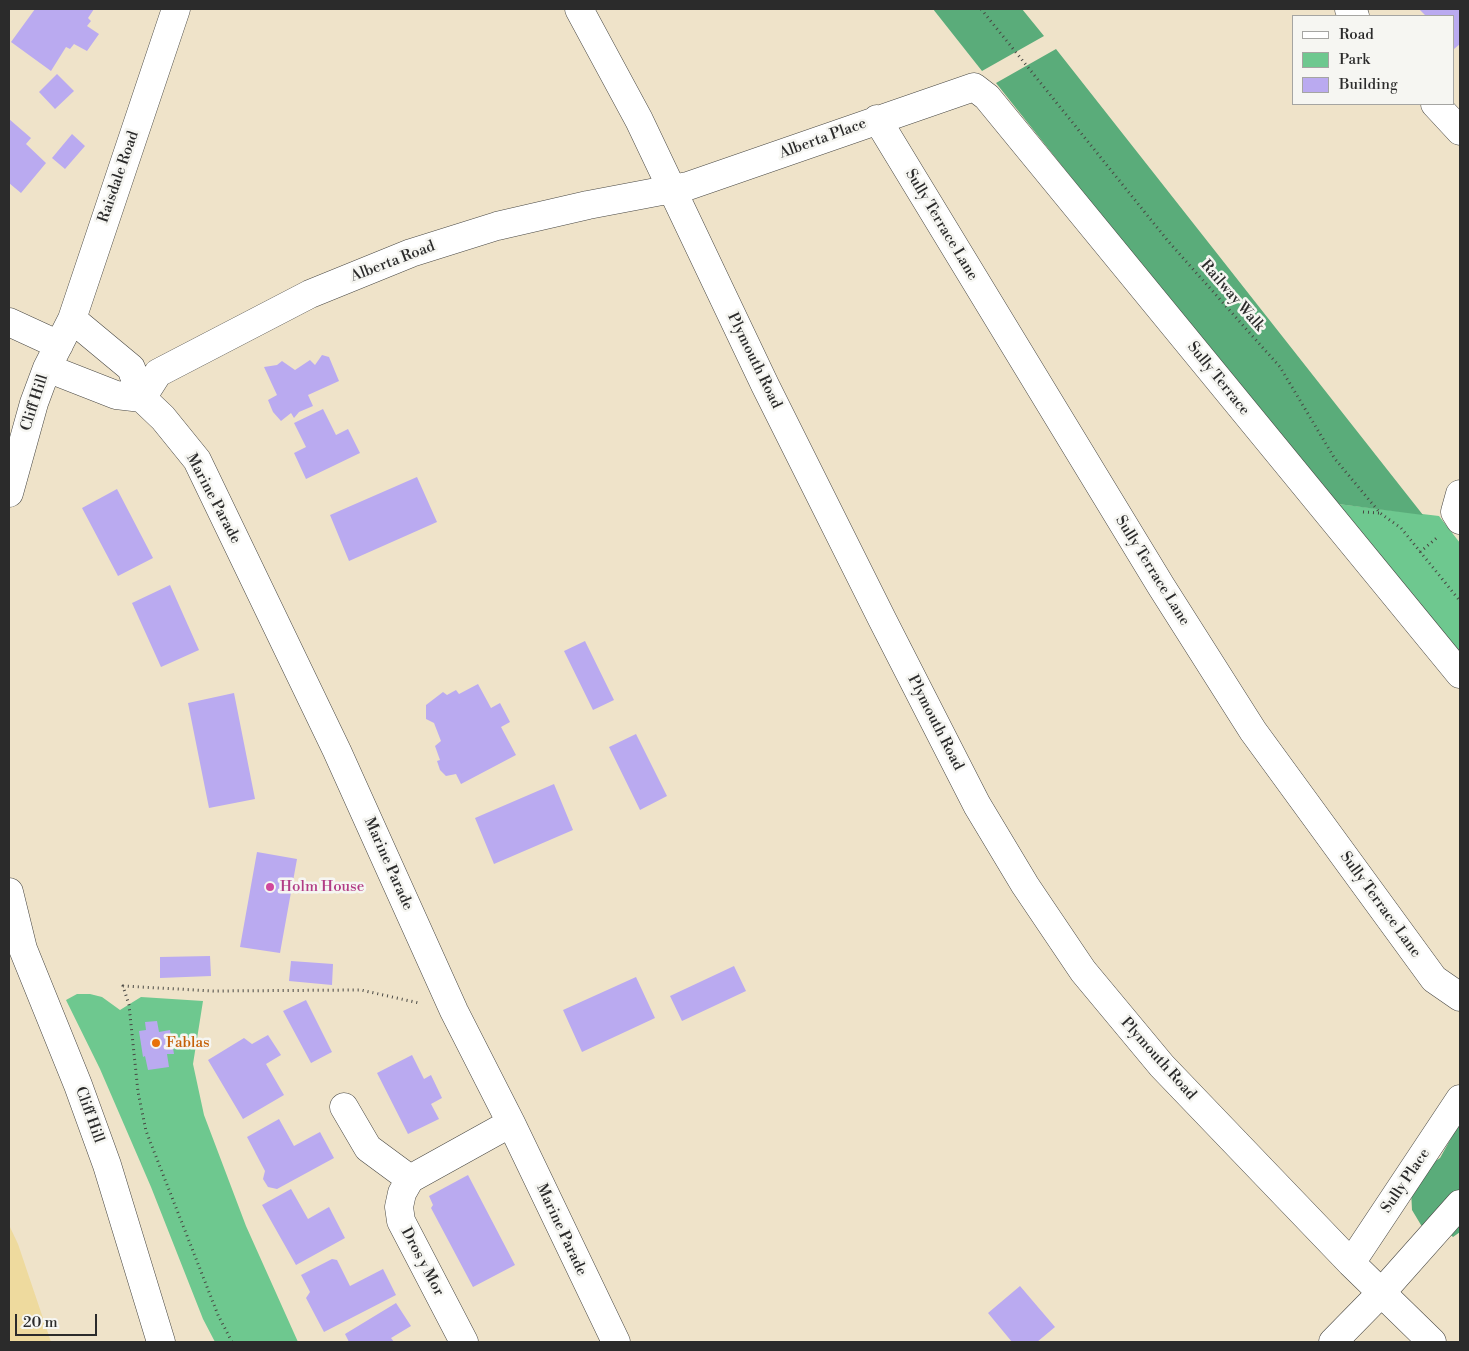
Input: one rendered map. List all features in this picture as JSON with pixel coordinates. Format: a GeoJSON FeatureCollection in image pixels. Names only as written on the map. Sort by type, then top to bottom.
{"type":"FeatureCollection","features":[{"type":"Feature","properties":{"kind":"street","name":"Raisdale Road"},"geometry":{"type":"LineString","coordinates":[[53,356],[72,320],[176,9]]}},
{"type":"Feature","properties":{"kind":"street","name":"Plymouth Road"},"geometry":{"type":"LineString","coordinates":[[580,9],[639,120],[765,385],[977,805],[1024,885],[1083,971],[1162,1066],[1351,1263],[1432,1342]]}},
{"type":"Feature","properties":{"kind":"street","name":"Alberta Place"},"geometry":{"type":"LineString","coordinates":[[672,190],[877,119],[974,88]]}},
{"type":"Feature","properties":{"kind":"street","name":"Sully Terrace"},"geometry":{"type":"LineString","coordinates":[[974,88],[987,97],[1460,674]]}},
{"type":"Feature","properties":{"kind":"street"},"geometry":{"type":"LineString","coordinates":[[1436,105],[1460,131]]}},
{"type":"Feature","properties":{"kind":"street","name":"Sully Terrace Lane"},"geometry":{"type":"LineString","coordinates":[[877,119],[1161,586],[1253,731],[1434,979],[1460,997]]}},
{"type":"Feature","properties":{"kind":"street","name":"Alberta Road"},"geometry":{"type":"LineString","coordinates":[[142,398],[158,373],[310,294],[411,254],[497,226],[588,205],[672,190]]}},
{"type":"Feature","properties":{"kind":"street","name":"Marine Parade"},"geometry":{"type":"LineString","coordinates":[[72,320],[131,368],[142,398],[163,418],[197,460],[337,751],[454,1011],[511,1123],[616,1342]]}},
{"type":"Feature","properties":{"kind":"street"},"geometry":{"type":"LineString","coordinates":[[9,322],[53,356],[116,394],[142,398]]}},
{"type":"Feature","properties":{"kind":"street","name":"Cliff Hill"},"geometry":{"type":"LineString","coordinates":[[9,493],[34,403],[53,356]]}},
{"type":"Feature","properties":{"kind":"street"},"geometry":{"type":"LineString","coordinates":[[1460,494],[1455,512],[1460,520]]}},
{"type":"Feature","properties":{"kind":"street","name":"Cliff Hill"},"geometry":{"type":"LineString","coordinates":[[9,892],[23,949],[78,1084],[107,1165],[161,1342]]}},
{"type":"Feature","properties":{"kind":"street","name":"Sully Place"},"geometry":{"type":"LineString","coordinates":[[1351,1263],[1460,1099]]}},
{"type":"Feature","properties":{"kind":"street"},"geometry":{"type":"LineString","coordinates":[[344,1107],[368,1148],[410,1179],[511,1123]]}},
{"type":"Feature","properties":{"kind":"street","name":"Dros y Mor"},"geometry":{"type":"LineString","coordinates":[[410,1179],[402,1193],[399,1207],[401,1221],[464,1342]]}},
{"type":"Feature","properties":{"kind":"street"},"geometry":{"type":"LineString","coordinates":[[1333,1342],[1381,1293],[1460,1204]]}},
{"type":"Feature","properties":{"kind":"path","name":"Railway Walk"},"geometry":{"type":"LineString","coordinates":[[981,9],[1168,241],[1280,367],[1335,459],[1380,513],[1401,528],[1460,601]]}},
{"type":"Feature","properties":{"kind":"path"},"geometry":{"type":"LineString","coordinates":[[232,1342],[218,1316],[146,1131],[138,1092],[129,1005],[123,986],[213,992],[361,990],[454,1011]]}},
{"type":"Feature","properties":{"kind":"green space"},"geometry":{"type":"Polygon","coordinates":[[[933,9],[1022,9],[1044,36],[982,71],[933,9]]]}},
{"type":"Feature","properties":{"kind":"green space"},"geometry":{"type":"Polygon","coordinates":[[[1056,49],[1423,515],[1338,504],[1176,309],[996,83],[1056,49]]]}},
{"type":"Feature","properties":{"kind":"green space"},"geometry":{"type":"Polygon","coordinates":[[[1338,504],[1439,516],[1460,543],[1460,653],[1338,504]]]}},
{"type":"Feature","properties":{"kind":"green space"},"geometry":{"type":"Polygon","coordinates":[[[77,994],[90,994],[102,997],[120,1010],[141,997],[203,1001],[193,1064],[204,1115],[246,1226],[298,1342],[215,1342],[203,1319],[151,1187],[100,1069],[66,1000],[77,994]]]}},
{"type":"Feature","properties":{"kind":"green space"},"geometry":{"type":"Polygon","coordinates":[[[1460,1108],[1460,1232],[1453,1237],[1444,1229],[1426,1229],[1421,1225],[1412,1210],[1411,1190],[1423,1169],[1440,1158],[1459,1124],[1460,1108]]]}},
{"type":"Feature","properties":{"kind":"sand"},"geometry":{"type":"Polygon","coordinates":[[[9,1225],[18,1244],[51,1342],[9,1342],[9,1225]]]}},
{"type":"Feature","properties":{"kind":"building"},"geometry":{"type":"Polygon","coordinates":[[[35,9],[94,9],[88,18],[91,21],[87,26],[99,34],[87,51],[74,44],[70,49],[66,47],[51,71],[11,42],[35,9]]]}},
{"type":"Feature","properties":{"kind":"building"},"geometry":{"type":"Polygon","coordinates":[[[1419,9],[1460,9],[1460,44],[1454,49],[1454,15],[1425,15],[1419,9]]]}},
{"type":"Feature","properties":{"kind":"building"},"geometry":{"type":"Polygon","coordinates":[[[57,74],[74,91],[55,109],[39,92],[57,74]]]}},
{"type":"Feature","properties":{"kind":"building"},"geometry":{"type":"Polygon","coordinates":[[[9,119],[31,138],[26,144],[46,163],[21,193],[9,183],[9,119]]]}},
{"type":"Feature","properties":{"kind":"building"},"geometry":{"type":"Polygon","coordinates":[[[72,134],[85,146],[65,169],[52,158],[72,134]]]}},
{"type":"Feature","properties":{"kind":"building"},"geometry":{"type":"Polygon","coordinates":[[[322,355],[329,357],[339,381],[308,395],[313,406],[299,412],[294,418],[291,413],[281,421],[273,412],[268,400],[277,395],[264,367],[277,365],[282,361],[295,370],[310,360],[315,365],[322,355]]]}},
{"type":"Feature","properties":{"kind":"building"},"geometry":{"type":"Polygon","coordinates":[[[323,409],[336,435],[348,429],[360,453],[306,479],[294,453],[306,447],[294,423],[323,409]]]}},
{"type":"Feature","properties":{"kind":"building"},"geometry":{"type":"Polygon","coordinates":[[[417,477],[437,522],[349,561],[330,515],[417,477]]]}},
{"type":"Feature","properties":{"kind":"building"},"geometry":{"type":"Polygon","coordinates":[[[117,489],[153,558],[118,576],[82,508],[117,489]]]}},
{"type":"Feature","properties":{"kind":"building"},"geometry":{"type":"Polygon","coordinates":[[[170,585],[199,650],[161,667],[132,603],[170,585]]]}},
{"type":"Feature","properties":{"kind":"building"},"geometry":{"type":"Polygon","coordinates":[[[585,641],[614,700],[593,710],[564,651],[585,641]]]}},
{"type":"Feature","properties":{"kind":"building"},"geometry":{"type":"Polygon","coordinates":[[[478,684],[491,708],[500,703],[510,722],[501,727],[516,755],[461,784],[456,774],[446,776],[440,770],[437,761],[440,760],[435,746],[441,741],[434,723],[426,719],[426,705],[443,692],[447,695],[456,690],[459,694],[478,684]]]}},
{"type":"Feature","properties":{"kind":"building"},"geometry":{"type":"Polygon","coordinates":[[[234,693],[255,799],[209,808],[188,703],[234,693]]]}},
{"type":"Feature","properties":{"kind":"building"},"geometry":{"type":"Polygon","coordinates":[[[636,734],[667,796],[640,810],[609,747],[636,734]]]}},
{"type":"Feature","properties":{"kind":"building"},"geometry":{"type":"Polygon","coordinates":[[[554,784],[573,830],[494,864],[475,818],[554,784]]]}},
{"type":"Feature","properties":{"kind":"building"},"geometry":{"type":"Polygon","coordinates":[[[257,852],[297,859],[280,953],[240,947],[257,852]]]}},
{"type":"Feature","properties":{"kind":"building"},"geometry":{"type":"Polygon","coordinates":[[[210,956],[211,976],[160,978],[160,957],[210,956]]]}},
{"type":"Feature","properties":{"kind":"building"},"geometry":{"type":"Polygon","coordinates":[[[291,961],[333,964],[332,985],[289,981],[291,961]]]}},
{"type":"Feature","properties":{"kind":"building"},"geometry":{"type":"Polygon","coordinates":[[[734,966],[746,991],[682,1021],[670,996],[734,966]]]}},
{"type":"Feature","properties":{"kind":"building"},"geometry":{"type":"Polygon","coordinates":[[[636,977],[655,1018],[582,1052],[563,1010],[636,977]]]}},
{"type":"Feature","properties":{"kind":"building"},"geometry":{"type":"Polygon","coordinates":[[[306,1000],[332,1052],[311,1063],[283,1011],[306,1000]]]}},
{"type":"Feature","properties":{"kind":"building","name":"Fablas"},"geometry":{"type":"Polygon","coordinates":[[[157,1021],[159,1032],[170,1030],[174,1054],[167,1054],[169,1067],[148,1070],[145,1056],[143,1057],[139,1031],[146,1030],[145,1022],[157,1021]]]}},
{"type":"Feature","properties":{"kind":"building"},"geometry":{"type":"Polygon","coordinates":[[[268,1035],[281,1055],[266,1064],[284,1095],[243,1119],[208,1060],[244,1038],[252,1044],[268,1035]]]}},
{"type":"Feature","properties":{"kind":"building"},"geometry":{"type":"Polygon","coordinates":[[[412,1055],[424,1079],[431,1075],[442,1098],[431,1104],[439,1119],[408,1134],[377,1073],[412,1055]]]}},
{"type":"Feature","properties":{"kind":"building"},"geometry":{"type":"Polygon","coordinates":[[[279,1119],[294,1146],[320,1132],[334,1158],[277,1189],[268,1187],[263,1179],[265,1171],[247,1137],[279,1119]]]}},
{"type":"Feature","properties":{"kind":"building"},"geometry":{"type":"Polygon","coordinates":[[[468,1175],[515,1265],[473,1287],[431,1208],[433,1205],[429,1196],[468,1175]]]}},
{"type":"Feature","properties":{"kind":"building"},"geometry":{"type":"Polygon","coordinates":[[[291,1189],[308,1219],[329,1207],[345,1238],[296,1265],[262,1205],[291,1189]]]}},
{"type":"Feature","properties":{"kind":"building"},"geometry":{"type":"Polygon","coordinates":[[[332,1259],[337,1260],[350,1286],[383,1269],[396,1295],[324,1332],[306,1298],[310,1292],[301,1275],[332,1259]]]}},
{"type":"Feature","properties":{"kind":"building"},"geometry":{"type":"Polygon","coordinates":[[[1020,1286],[1055,1327],[1037,1342],[1012,1342],[988,1313],[1020,1286]]]}},
{"type":"Feature","properties":{"kind":"building"},"geometry":{"type":"Polygon","coordinates":[[[396,1303],[411,1326],[391,1338],[394,1342],[349,1342],[345,1334],[396,1303]]]}},
{"type":"Feature","properties":{"kind":"place","name":"Holm House"},"geometry":{"type":"Point","coordinates":[270,887]}},
{"type":"Feature","properties":{"kind":"place","name":"Fablas"},"geometry":{"type":"Point","coordinates":[156,1043]}}]}
